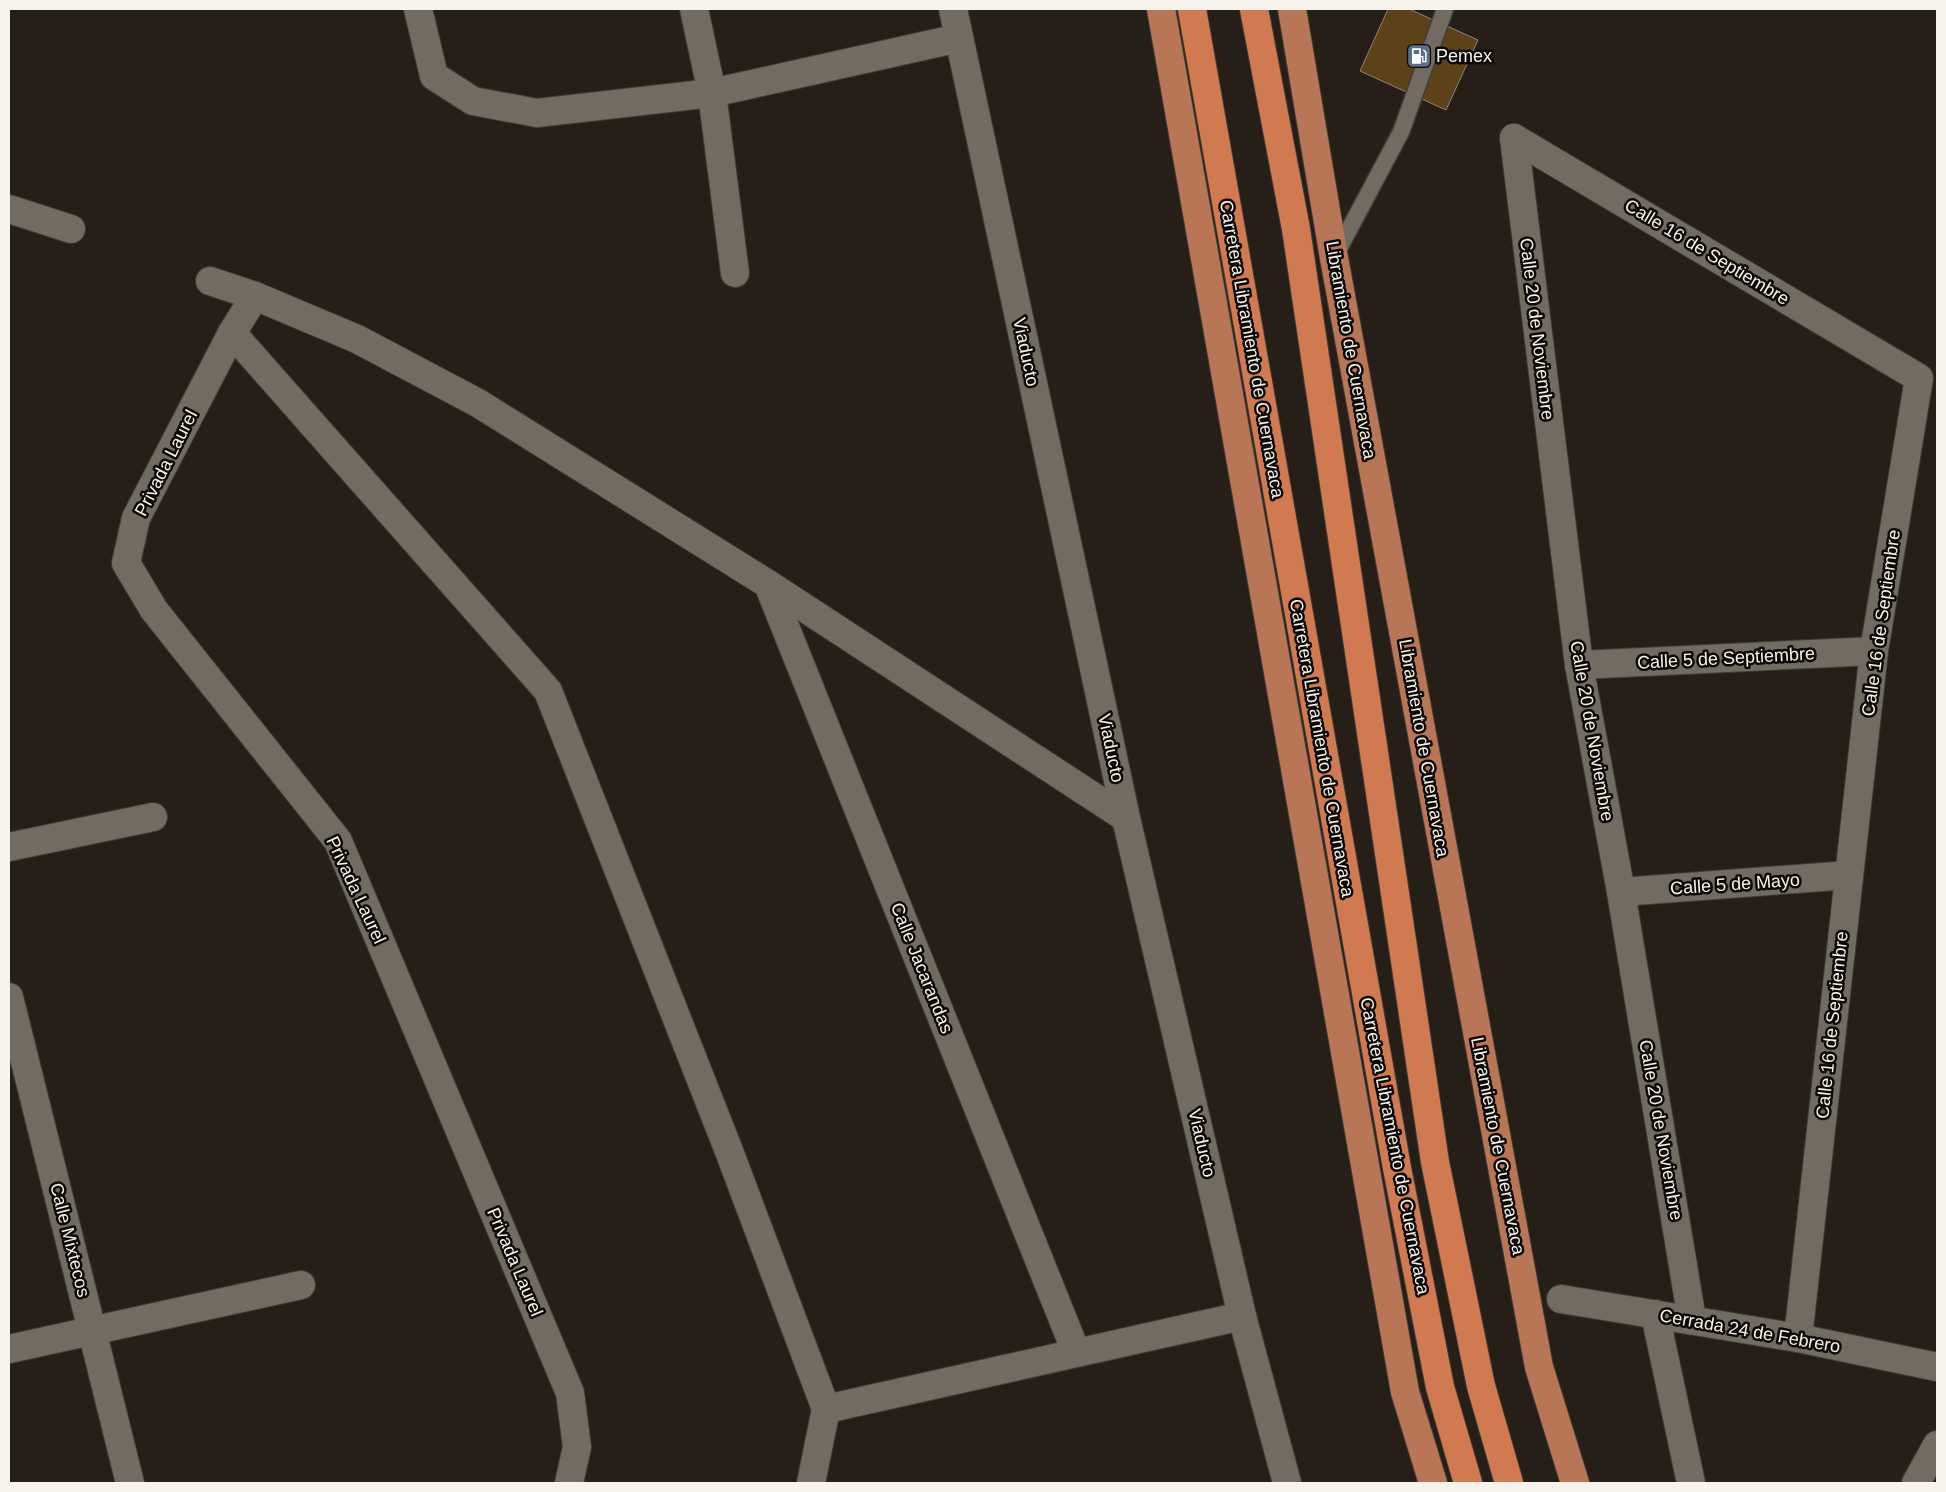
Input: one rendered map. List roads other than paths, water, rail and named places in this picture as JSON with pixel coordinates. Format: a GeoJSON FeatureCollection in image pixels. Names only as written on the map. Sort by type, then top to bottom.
{"type":"FeatureCollection","features":[{"type":"Feature","properties":{"kind":"highway","name":"Carretera Libramiento de Cuernavaca"},"geometry":{"type":"LineString","coordinates":[[1192,9],[1397,1168],[1440,1386],[1468,1483]]}},
{"type":"Feature","properties":{"kind":"highway","name":"Carretera Libramiento de Cuernavaca"},"geometry":{"type":"LineString","coordinates":[[1254,9],[1296,229],[1435,1162],[1481,1386],[1509,1483]]}},
{"type":"Feature","properties":{"kind":"main road"},"geometry":{"type":"LineString","coordinates":[[1160,9],[1405,1392],[1433,1483]]}},
{"type":"Feature","properties":{"kind":"main road","name":"Libramiento de Cuernavaca"},"geometry":{"type":"LineString","coordinates":[[1292,9],[1334,258],[1539,1367],[1575,1483]]}},
{"type":"Feature","properties":{"kind":"street"},"geometry":{"type":"LineString","coordinates":[[418,9],[434,76],[473,101],[537,113],[712,93],[959,38]]}},
{"type":"Feature","properties":{"kind":"street"},"geometry":{"type":"LineString","coordinates":[[694,9],[712,93],[735,273]]}},
{"type":"Feature","properties":{"kind":"street","name":"Viaducto"},"geometry":{"type":"LineString","coordinates":[[953,9],[1126,818],[1242,1316],[1286,1483]]}},
{"type":"Feature","properties":{"kind":"street","name":"Calle 16 de Septiembre"},"geometry":{"type":"LineString","coordinates":[[1514,138],[1919,378],[1874,651],[1798,1338]]}},
{"type":"Feature","properties":{"kind":"street","name":"Calle 20 de Noviembre"},"geometry":{"type":"LineString","coordinates":[[1514,138],[1579,665],[1621,892],[1692,1320]]}},
{"type":"Feature","properties":{"kind":"street"},"geometry":{"type":"LineString","coordinates":[[9,209],[71,229]]}},
{"type":"Feature","properties":{"kind":"street"},"geometry":{"type":"LineString","coordinates":[[210,281],[255,296],[358,339],[478,403],[768,584],[1126,818]]}},
{"type":"Feature","properties":{"kind":"street","name":"Privada Laurel"},"geometry":{"type":"LineString","coordinates":[[255,296],[232,333],[136,518],[126,563],[154,610],[338,841],[570,1393],[577,1447],[569,1483]]}},
{"type":"Feature","properties":{"kind":"street"},"geometry":{"type":"LineString","coordinates":[[232,333],[548,691],[729,1151],[826,1409],[811,1483]]}},
{"type":"Feature","properties":{"kind":"street","name":"Calle Jacarandas"},"geometry":{"type":"LineString","coordinates":[[768,584],[1076,1352]]}},
{"type":"Feature","properties":{"kind":"street","name":"Calle 5 de Septiembre"},"geometry":{"type":"LineString","coordinates":[[1579,665],[1874,651]]}},
{"type":"Feature","properties":{"kind":"street"},"geometry":{"type":"LineString","coordinates":[[9,847],[153,817]]}},
{"type":"Feature","properties":{"kind":"street","name":"Calle 5 de Mayo"},"geometry":{"type":"LineString","coordinates":[[1621,892],[1849,875]]}},
{"type":"Feature","properties":{"kind":"street","name":"Calle Mixtecos"},"geometry":{"type":"LineString","coordinates":[[9,997],[130,1483]]}},
{"type":"Feature","properties":{"kind":"street"},"geometry":{"type":"LineString","coordinates":[[9,1350],[301,1285]]}},
{"type":"Feature","properties":{"kind":"street","name":"Cerrada 24 de Febrero"},"geometry":{"type":"LineString","coordinates":[[1561,1299],[1798,1338],[1937,1367]]}},
{"type":"Feature","properties":{"kind":"street"},"geometry":{"type":"LineString","coordinates":[[1655,1314],[1691,1483]]}},
{"type":"Feature","properties":{"kind":"street"},"geometry":{"type":"LineString","coordinates":[[826,1409],[1242,1316]]}},
{"type":"Feature","properties":{"kind":"street"},"geometry":{"type":"LineString","coordinates":[[1916,1483],[1937,1445]]}},
{"type":"Feature","properties":{"kind":"lane"},"geometry":{"type":"LineString","coordinates":[[1334,258],[1402,132],[1446,9]]}},
{"type":"Feature","properties":{"kind":"place","name":"Pemex"},"geometry":{"type":"Point","coordinates":[1419,56]}}]}
